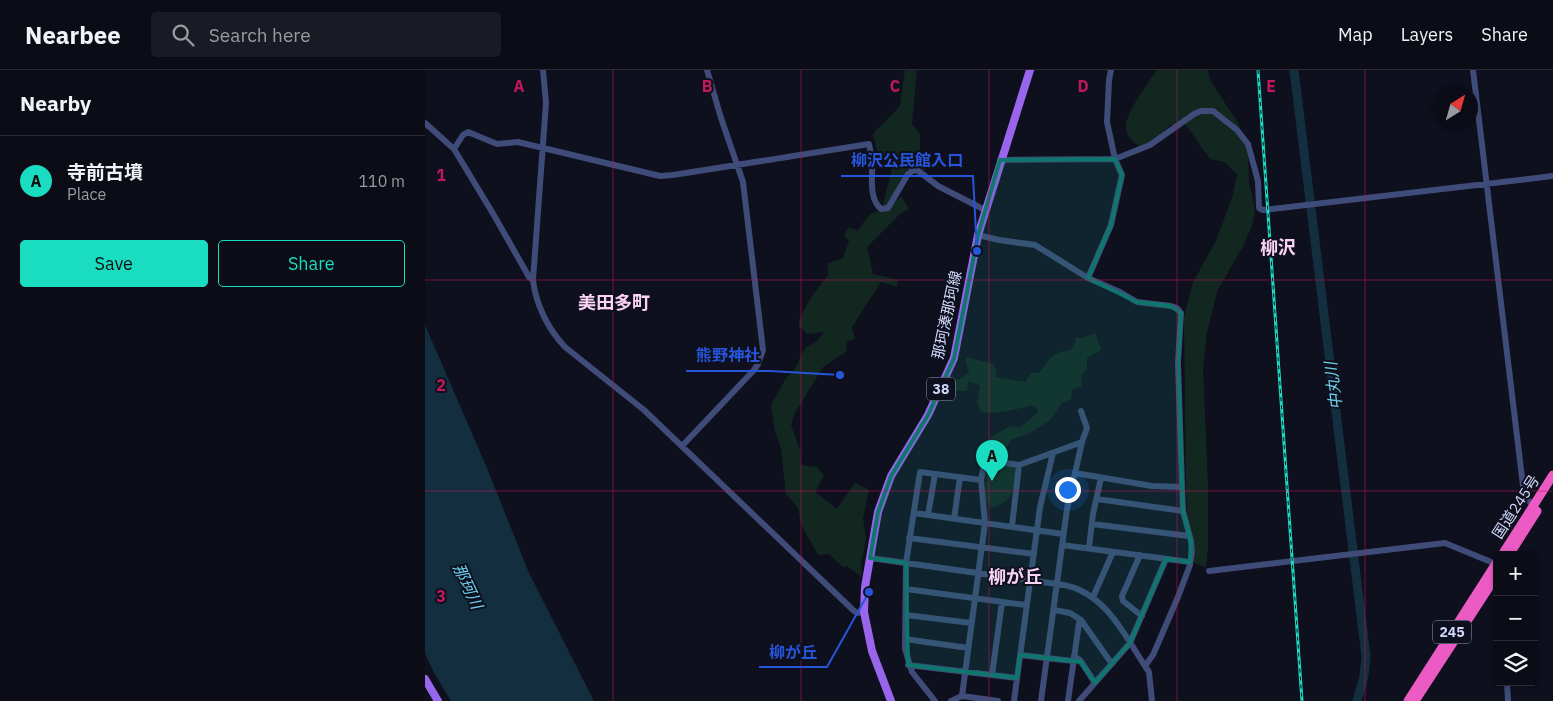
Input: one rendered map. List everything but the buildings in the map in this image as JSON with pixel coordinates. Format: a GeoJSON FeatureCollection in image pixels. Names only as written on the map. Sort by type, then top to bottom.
{"type":"FeatureCollection","features":[{"type":"Feature","properties":{"kind":"highway","name":"国道245号"},"geometry":{"type":"LineString","coordinates":[[1504,551],[1553,475]]}},
{"type":"Feature","properties":{"kind":"highway","name":"国道245号"},"geometry":{"type":"LineString","coordinates":[[1512,551],[1553,486]]}},
{"type":"Feature","properties":{"kind":"highway","name":"245"},"geometry":{"type":"LineString","coordinates":[[1407,701],[1493,568]]}},
{"type":"Feature","properties":{"kind":"highway","name":"245"},"geometry":{"type":"LineString","coordinates":[[1415,701],[1493,588]]}},
{"type":"Feature","properties":{"kind":"main road","name":"那珂湊那珂線"},"geometry":{"type":"LineString","coordinates":[[891,701],[872,651],[864,612],[865,587],[878,512],[891,476],[928,415],[953,358],[978,235],[1000,160],[1030,70]]}},
{"type":"Feature","properties":{"kind":"main road"},"geometry":{"type":"LineString","coordinates":[[425,679],[438,701]]}},
{"type":"Feature","properties":{"kind":"street"},"geometry":{"type":"LineString","coordinates":[[543,70],[546,103],[533,280],[547,323],[559,340],[643,410],[853,610],[864,612]]}},
{"type":"Feature","properties":{"kind":"street"},"geometry":{"type":"LineString","coordinates":[[682,446],[754,370],[761,356],[763,342],[743,182],[707,70]]}},
{"type":"Feature","properties":{"kind":"street"},"geometry":{"type":"LineString","coordinates":[[1088,278],[1111,225],[1122,175],[1115,159],[1107,122],[1111,70]]}},
{"type":"Feature","properties":{"kind":"street"},"geometry":{"type":"LineString","coordinates":[[1473,70],[1523,486],[1525,494],[1533,506]]}},
{"type":"Feature","properties":{"kind":"street"},"geometry":{"type":"LineString","coordinates":[[1000,160],[1115,159],[1150,145],[1194,114],[1201,111],[1213,111],[1237,130],[1249,144],[1258,181],[1259,208],[1263,210],[1553,176]]}},
{"type":"Feature","properties":{"kind":"street"},"geometry":{"type":"LineString","coordinates":[[425,123],[453,149],[495,216],[529,277],[533,280]]}},
{"type":"Feature","properties":{"kind":"street"},"geometry":{"type":"LineString","coordinates":[[453,149],[467,132],[497,144],[518,142],[660,176],[869,144],[873,196],[881,209],[888,208],[908,174],[917,170],[938,186],[985,210]]}},
{"type":"Feature","properties":{"kind":"street"},"geometry":{"type":"LineString","coordinates":[[978,235],[1035,245],[1088,278],[1120,292],[1137,302],[1171,306],[1177,308],[1181,313],[1178,363],[1183,511],[1192,552],[1190,562],[1153,655],[1145,666]]}},
{"type":"Feature","properties":{"kind":"street"},"geometry":{"type":"LineString","coordinates":[[1041,701],[1063,534],[1082,442],[1087,428],[1081,411]]}},
{"type":"Feature","properties":{"kind":"street"},"geometry":{"type":"LineString","coordinates":[[962,696],[985,523],[981,480],[985,460],[1019,465],[1082,442]]}},
{"type":"Feature","properties":{"kind":"street"},"geometry":{"type":"LineString","coordinates":[[1015,701],[1040,507],[1053,453]]}},
{"type":"Feature","properties":{"kind":"street"},"geometry":{"type":"LineString","coordinates":[[1012,526],[1019,465]]}},
{"type":"Feature","properties":{"kind":"street"},"geometry":{"type":"LineString","coordinates":[[935,701],[916,680],[908,665],[905,639],[906,563],[920,472],[981,480]]}},
{"type":"Feature","properties":{"kind":"street"},"geometry":{"type":"LineString","coordinates":[[1075,473],[1152,486],[1182,487]]}},
{"type":"Feature","properties":{"kind":"street"},"geometry":{"type":"LineString","coordinates":[[928,515],[935,474]]}},
{"type":"Feature","properties":{"kind":"street"},"geometry":{"type":"LineString","coordinates":[[954,519],[960,477]]}},
{"type":"Feature","properties":{"kind":"street"},"geometry":{"type":"LineString","coordinates":[[1089,547],[1101,478]]}},
{"type":"Feature","properties":{"kind":"street"},"geometry":{"type":"LineString","coordinates":[[1097,499],[1183,511]]}},
{"type":"Feature","properties":{"kind":"street"},"geometry":{"type":"LineString","coordinates":[[914,513],[1063,534]]}},
{"type":"Feature","properties":{"kind":"street"},"geometry":{"type":"LineString","coordinates":[[1092,524],[1189,536]]}},
{"type":"Feature","properties":{"kind":"street"},"geometry":{"type":"LineString","coordinates":[[909,538],[1034,554]]}},
{"type":"Feature","properties":{"kind":"street"},"geometry":{"type":"LineString","coordinates":[[1209,572],[1445,543],[1493,562]]}},
{"type":"Feature","properties":{"kind":"street"},"geometry":{"type":"LineString","coordinates":[[1062,545],[1089,547],[1190,562]]}},
{"type":"Feature","properties":{"kind":"street"},"geometry":{"type":"LineString","coordinates":[[1093,597],[1113,552]]}},
{"type":"Feature","properties":{"kind":"street"},"geometry":{"type":"LineString","coordinates":[[1140,555],[1122,596],[1123,601],[1142,616]]}},
{"type":"Feature","properties":{"kind":"street"},"geometry":{"type":"LineString","coordinates":[[870,558],[1074,587],[1093,597],[1104,606],[1130,643],[1149,672],[1152,701]]}},
{"type":"Feature","properties":{"kind":"street"},"geometry":{"type":"LineString","coordinates":[[1079,701],[1130,643],[1167,559]]}},
{"type":"Feature","properties":{"kind":"street"},"geometry":{"type":"LineString","coordinates":[[906,589],[1027,605]]}},
{"type":"Feature","properties":{"kind":"street"},"geometry":{"type":"LineString","coordinates":[[991,675],[1002,602]]}},
{"type":"Feature","properties":{"kind":"street"},"geometry":{"type":"LineString","coordinates":[[1054,610],[1070,613],[1081,620],[1112,664]]}},
{"type":"Feature","properties":{"kind":"street"},"geometry":{"type":"LineString","coordinates":[[906,615],[971,623]]}},
{"type":"Feature","properties":{"kind":"street"},"geometry":{"type":"LineString","coordinates":[[1068,701],[1081,620]]}},
{"type":"Feature","properties":{"kind":"street"},"geometry":{"type":"LineString","coordinates":[[905,639],[968,648]]}},
{"type":"Feature","properties":{"kind":"street"},"geometry":{"type":"LineString","coordinates":[[1020,655],[1080,660],[1095,683]]}},
{"type":"Feature","properties":{"kind":"street"},"geometry":{"type":"LineString","coordinates":[[908,665],[1017,678]]}},
{"type":"Feature","properties":{"kind":"street"},"geometry":{"type":"LineString","coordinates":[[1507,686],[1509,701]]}},
{"type":"Feature","properties":{"kind":"street"},"geometry":{"type":"LineString","coordinates":[[951,701],[962,696],[998,701]]}},
{"type":"Feature","properties":{"kind":"highlighted area"},"geometry":{"type":"Polygon","coordinates":[[[1115,159],[1122,175],[1111,225],[1088,278],[1137,302],[1171,306],[1181,313],[1178,363],[1183,511],[1191,541],[1190,562],[1166,559],[1130,643],[1095,683],[1081,662],[1020,655],[1017,678],[908,665],[906,563],[870,558],[878,512],[891,476],[928,415],[954,358],[978,235],[1000,160],[1115,159]]]}},
{"type":"Feature","properties":{"kind":"green space"},"geometry":{"type":"Polygon","coordinates":[[[905,70],[917,70],[912,124],[920,134],[920,151],[930,160],[925,170],[907,169],[891,201],[885,206],[883,205],[894,160],[877,151],[873,134],[900,106],[905,70]]]}},
{"type":"Feature","properties":{"kind":"green space"},"geometry":{"type":"Polygon","coordinates":[[[1157,70],[1208,70],[1210,80],[1238,123],[1248,150],[1249,184],[1255,211],[1252,226],[1243,246],[1217,292],[1207,332],[1203,369],[1208,485],[1208,548],[1206,567],[1194,563],[1195,551],[1187,512],[1184,317],[1193,282],[1216,241],[1233,195],[1237,174],[1224,162],[1210,159],[1186,125],[1170,125],[1160,136],[1141,147],[1130,138],[1126,129],[1128,116],[1157,70]]]}},
{"type":"Feature","properties":{"kind":"green space"},"geometry":{"type":"Polygon","coordinates":[[[901,196],[909,209],[900,214],[867,247],[873,274],[898,280],[897,287],[881,282],[852,327],[855,339],[847,342],[846,352],[823,367],[795,413],[791,425],[800,450],[801,465],[817,467],[824,476],[815,492],[837,509],[855,483],[869,490],[863,518],[866,539],[861,565],[862,577],[847,566],[843,567],[829,554],[818,555],[805,533],[799,509],[786,494],[781,449],[775,431],[771,405],[786,378],[795,369],[805,348],[817,341],[824,332],[808,334],[799,326],[799,321],[811,297],[828,275],[828,263],[843,258],[849,241],[844,235],[849,227],[858,231],[872,213],[887,211],[901,196]]]}},
{"type":"Feature","properties":{"kind":"green space"},"geometry":{"type":"Polygon","coordinates":[[[1095,333],[1101,350],[1087,358],[1087,369],[1081,375],[1082,386],[1072,390],[1071,399],[1062,403],[1049,421],[1026,435],[1012,439],[1007,447],[990,456],[988,454],[989,438],[1011,426],[1020,428],[1038,412],[1037,408],[1032,405],[1000,412],[981,412],[977,402],[980,386],[969,381],[967,391],[946,391],[950,379],[959,379],[969,373],[965,357],[993,364],[997,371],[995,377],[1026,382],[1030,373],[1038,373],[1053,356],[1071,349],[1076,337],[1082,338],[1095,333]]]}},
{"type":"Feature","properties":{"kind":"green space"},"geometry":{"type":"Polygon","coordinates":[[[989,464],[1014,467],[1016,471],[1011,495],[1004,502],[991,508],[985,500],[986,466],[989,464]]]}},
{"type":"Feature","properties":{"kind":"water","name":"那珂川"},"geometry":{"type":"Polygon","coordinates":[[[425,325],[487,468],[529,573],[594,701],[451,701],[433,671],[425,653],[425,325]]]}},
{"type":"Feature","properties":{"kind":"waterway","name":"中丸川"},"geometry":{"type":"LineString","coordinates":[[1294,70],[1366,656],[1364,676],[1357,701]]}},
{"type":"Feature","properties":{"kind":"railway"},"geometry":{"type":"LineString","coordinates":[[1258,70],[1302,701]]}},
{"type":"Feature","properties":{"kind":"place","name":"柳沢公民館入口"},"geometry":{"type":"Point","coordinates":[977,251]}},
{"type":"Feature","properties":{"kind":"place","name":"熊野神社"},"geometry":{"type":"Point","coordinates":[840,375]}},
{"type":"Feature","properties":{"kind":"place","name":"寺前古墳"},"geometry":{"type":"Point","coordinates":[992,481]}},
{"type":"Feature","properties":{"kind":"place","name":"柳が丘"},"geometry":{"type":"Point","coordinates":[869,592]}},
{"type":"Feature","properties":{"kind":"district","name":"柳沢"},"geometry":{"type":"Point","coordinates":[1278,248]}},
{"type":"Feature","properties":{"kind":"district","name":"美田多町"},"geometry":{"type":"Point","coordinates":[614,303]}},
{"type":"Feature","properties":{"kind":"district","name":"柳が丘"},"geometry":{"type":"Point","coordinates":[1015,577]}}]}
